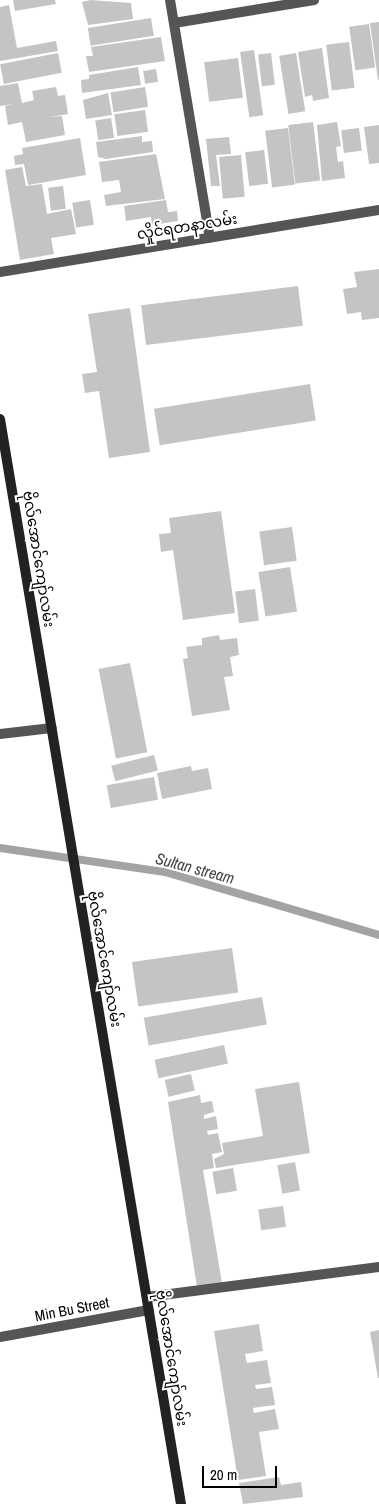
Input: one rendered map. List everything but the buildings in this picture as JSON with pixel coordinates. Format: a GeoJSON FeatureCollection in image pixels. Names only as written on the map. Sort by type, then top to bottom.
{"type":"FeatureCollection","features":[{"type":"Feature","properties":{"kind":"street"},"geometry":{"type":"LineString","coordinates":[[170,0],[210,238]]}},
{"type":"Feature","properties":{"kind":"street"},"geometry":{"type":"LineString","coordinates":[[174,23],[314,0]]}},
{"type":"Feature","properties":{"kind":"street","name":"လှိုင်ရတနာလမ်း"},"geometry":{"type":"LineString","coordinates":[[0,272],[379,210]]}},
{"type":"Feature","properties":{"kind":"street","name":"ဗိုလ်အောင်ကျော်လမ်း"},"geometry":{"type":"LineString","coordinates":[[0,419],[181,1504]]}},
{"type":"Feature","properties":{"kind":"street"},"geometry":{"type":"LineString","coordinates":[[0,734],[52,728]]}},
{"type":"Feature","properties":{"kind":"street"},"geometry":{"type":"LineString","coordinates":[[147,1297],[379,1267]]}},
{"type":"Feature","properties":{"kind":"street","name":"Min Bu Street"},"geometry":{"type":"LineString","coordinates":[[0,1337],[149,1310]]}},
{"type":"Feature","properties":{"kind":"waterway","name":"Sultan stream"},"geometry":{"type":"LineString","coordinates":[[0,848],[165,872],[379,935]]}}]}
